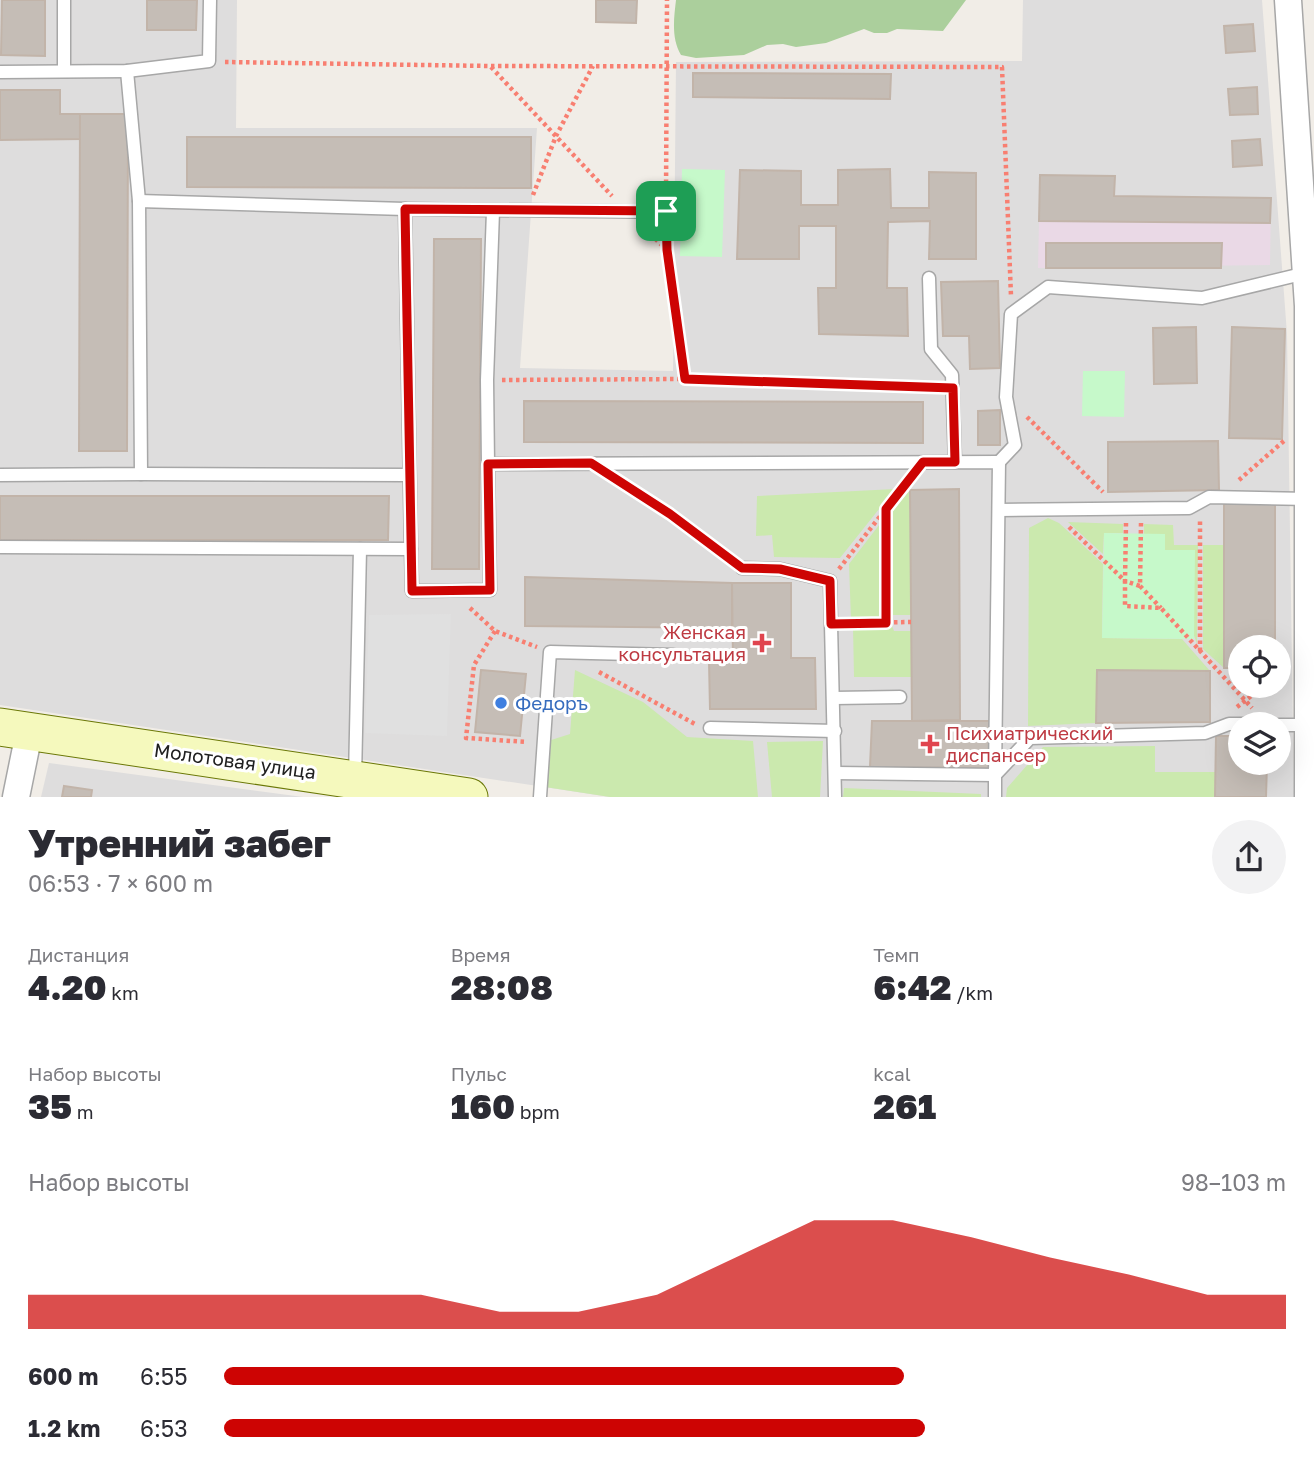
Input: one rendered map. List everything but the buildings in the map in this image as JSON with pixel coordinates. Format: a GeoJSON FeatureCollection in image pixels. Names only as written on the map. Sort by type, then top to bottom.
{"type":"FeatureCollection","features":[{"type":"Feature","properties":{"kind":"street"},"geometry":{"type":"LineString","coordinates":[[1288,0],[1306,273],[1311,306],[1309,346],[1312,568],[1308,797]]}},
{"type":"Feature","properties":{"kind":"street"},"geometry":{"type":"LineString","coordinates":[[15,730],[16,797]]}},
{"type":"Feature","properties":{"kind":"street","name":"Молотовая улица"},"geometry":{"type":"LineString","coordinates":[[15,730],[355,778],[469,797]]}},
{"type":"Feature","properties":{"kind":"lane"},"geometry":{"type":"LineString","coordinates":[[64,0],[64,70]]}},
{"type":"Feature","properties":{"kind":"lane"},"geometry":{"type":"LineString","coordinates":[[0,72],[127,71],[209,61],[210,0]]}},
{"type":"Feature","properties":{"kind":"lane"},"geometry":{"type":"LineString","coordinates":[[127,71],[139,201],[141,474]]}},
{"type":"Feature","properties":{"kind":"lane"},"geometry":{"type":"LineString","coordinates":[[139,201],[493,211],[681,212]]}},
{"type":"Feature","properties":{"kind":"lane"},"geometry":{"type":"LineString","coordinates":[[405,209],[412,591],[490,590],[487,380],[493,211]]}},
{"type":"Feature","properties":{"kind":"lane"},"geometry":{"type":"LineString","coordinates":[[995,797],[999,462],[1015,445],[1006,397],[1011,314],[1048,287],[1202,298],[1306,273]]}},
{"type":"Feature","properties":{"kind":"lane"},"geometry":{"type":"LineString","coordinates":[[929,278],[931,349],[953,375],[955,462]]}},
{"type":"Feature","properties":{"kind":"lane"},"geometry":{"type":"LineString","coordinates":[[488,464],[999,462]]}},
{"type":"Feature","properties":{"kind":"lane"},"geometry":{"type":"LineString","coordinates":[[0,475],[409,475]]}},
{"type":"Feature","properties":{"kind":"lane"},"geometry":{"type":"LineString","coordinates":[[999,510],[1189,508],[1217,498],[1310,499]]}},
{"type":"Feature","properties":{"kind":"lane"},"geometry":{"type":"LineString","coordinates":[[0,547],[411,550]]}},
{"type":"Feature","properties":{"kind":"lane"},"geometry":{"type":"LineString","coordinates":[[355,778],[360,549]]}},
{"type":"Feature","properties":{"kind":"lane"},"geometry":{"type":"LineString","coordinates":[[742,568],[780,569],[830,581],[835,797]]}},
{"type":"Feature","properties":{"kind":"lane"},"geometry":{"type":"LineString","coordinates":[[540,797],[541,743],[556,652],[673,655]]}},
{"type":"Feature","properties":{"kind":"lane"},"geometry":{"type":"LineString","coordinates":[[834,698],[900,697]]}},
{"type":"Feature","properties":{"kind":"lane"},"geometry":{"type":"LineString","coordinates":[[1291,721],[1311,714]]}},
{"type":"Feature","properties":{"kind":"lane"},"geometry":{"type":"LineString","coordinates":[[836,773],[995,775],[1030,738],[1205,733],[1228,724]]}},
{"type":"Feature","properties":{"kind":"lane"},"geometry":{"type":"LineString","coordinates":[[710,728],[835,731]]}},
{"type":"Feature","properties":{"kind":"path"},"geometry":{"type":"LineString","coordinates":[[667,0],[667,250],[685,379]]}},
{"type":"Feature","properties":{"kind":"path"},"geometry":{"type":"LineString","coordinates":[[209,61],[491,66],[1002,67],[1011,314]]}},
{"type":"Feature","properties":{"kind":"path"},"geometry":{"type":"LineString","coordinates":[[491,66],[626,211],[667,250]]}},
{"type":"Feature","properties":{"kind":"path"},"geometry":{"type":"LineString","coordinates":[[527,211],[556,136],[593,66]]}},
{"type":"Feature","properties":{"kind":"path"},"geometry":{"type":"LineString","coordinates":[[487,380],[685,379],[953,388]]}},
{"type":"Feature","properties":{"kind":"path"},"geometry":{"type":"LineString","coordinates":[[1006,397],[1105,495],[1126,509],[1125,606],[1161,608]]}},
{"type":"Feature","properties":{"kind":"path"},"geometry":{"type":"LineString","coordinates":[[1217,498],[1294,433]]}},
{"type":"Feature","properties":{"kind":"path"},"geometry":{"type":"LineString","coordinates":[[830,581],[923,462]]}},
{"type":"Feature","properties":{"kind":"path"},"geometry":{"type":"LineString","coordinates":[[591,463],[670,514],[742,568]]}},
{"type":"Feature","properties":{"kind":"path"},"geometry":{"type":"LineString","coordinates":[[1200,502],[1200,652]]}},
{"type":"Feature","properties":{"kind":"path"},"geometry":{"type":"LineString","coordinates":[[1140,586],[1141,508]]}},
{"type":"Feature","properties":{"kind":"path"},"geometry":{"type":"LineString","coordinates":[[886,509],[886,623]]}},
{"type":"Feature","properties":{"kind":"path"},"geometry":{"type":"LineString","coordinates":[[1051,510],[1125,580],[1140,586],[1256,712]]}},
{"type":"Feature","properties":{"kind":"path"},"geometry":{"type":"LineString","coordinates":[[451,590],[495,631],[556,652],[674,710],[688,723],[710,728]]}},
{"type":"Feature","properties":{"kind":"path"},"geometry":{"type":"LineString","coordinates":[[831,624],[911,622]]}},
{"type":"Feature","properties":{"kind":"path"},"geometry":{"type":"LineString","coordinates":[[495,631],[474,665],[466,737],[541,743]]}},
{"type":"Feature","properties":{"kind":"shaded area"},"geometry":{"type":"Polygon","coordinates":[[[0,0],[237,0],[236,128],[537,128],[520,368],[673,371],[676,62],[1022,61],[1023,0],[1262,0],[1287,334],[1294,797],[610,797],[0,705],[0,0]]]}},
{"type":"Feature","properties":{"kind":"shaded area"},"geometry":{"type":"Polygon","coordinates":[[[1040,175],[1115,176],[1115,196],[1271,198],[1270,265],[1038,268],[1040,175]]]}},
{"type":"Feature","properties":{"kind":"shaded area"},"geometry":{"type":"Polygon","coordinates":[[[451,614],[447,736],[365,733],[369,615],[451,614]]]}},
{"type":"Feature","properties":{"kind":"shaded area"},"geometry":{"type":"Polygon","coordinates":[[[49,763],[303,797],[41,797],[49,763]]]}},
{"type":"Feature","properties":{"kind":"green space"},"geometry":{"type":"Polygon","coordinates":[[[676,0],[966,0],[943,31],[897,29],[887,33],[874,33],[864,29],[826,43],[796,47],[767,45],[744,55],[696,58],[681,55],[678,48],[674,28],[676,0]]]}},
{"type":"Feature","properties":{"kind":"green space"},"geometry":{"type":"Polygon","coordinates":[[[682,169],[725,170],[722,257],[680,256],[682,169]]]}},
{"type":"Feature","properties":{"kind":"green space"},"geometry":{"type":"Polygon","coordinates":[[[1083,371],[1125,371],[1124,417],[1082,416],[1083,371]]]}},
{"type":"Feature","properties":{"kind":"green space"},"geometry":{"type":"Polygon","coordinates":[[[895,489],[840,558],[774,557],[772,535],[756,536],[757,496],[895,489]]]}},
{"type":"Feature","properties":{"kind":"green space"},"geometry":{"type":"Polygon","coordinates":[[[910,490],[911,615],[893,615],[893,619],[888,619],[888,516],[910,490]]]}},
{"type":"Feature","properties":{"kind":"green space"},"geometry":{"type":"Polygon","coordinates":[[[1048,518],[1059,523],[1103,564],[1102,638],[1182,639],[1210,671],[1097,670],[1096,723],[1028,726],[1029,528],[1048,518]]]}},
{"type":"Feature","properties":{"kind":"green space"},"geometry":{"type":"Polygon","coordinates":[[[883,520],[883,619],[851,620],[849,564],[883,520]]]}},
{"type":"Feature","properties":{"kind":"green space"},"geometry":{"type":"Polygon","coordinates":[[[1068,522],[1123,524],[1123,533],[1104,533],[1103,554],[1068,522]]]}},
{"type":"Feature","properties":{"kind":"green space"},"geometry":{"type":"Polygon","coordinates":[[[1144,524],[1173,525],[1174,545],[1198,545],[1197,644],[1164,550],[1164,534],[1144,534],[1144,524]]]}},
{"type":"Feature","properties":{"kind":"green space"},"geometry":{"type":"Polygon","coordinates":[[[1104,533],[1165,534],[1165,550],[1195,550],[1194,639],[1102,638],[1104,533]]]}},
{"type":"Feature","properties":{"kind":"green space"},"geometry":{"type":"Polygon","coordinates":[[[1203,545],[1224,545],[1224,668],[1203,649],[1203,545]]]}},
{"type":"Feature","properties":{"kind":"green space"},"geometry":{"type":"Polygon","coordinates":[[[892,626],[894,631],[911,631],[911,677],[854,677],[853,627],[892,626]]]}},
{"type":"Feature","properties":{"kind":"green space"},"geometry":{"type":"Polygon","coordinates":[[[575,670],[643,702],[687,737],[753,741],[758,797],[610,797],[545,787],[548,741],[570,734],[575,670]]]}},
{"type":"Feature","properties":{"kind":"green space"},"geometry":{"type":"Polygon","coordinates":[[[823,741],[820,797],[772,797],[767,742],[823,741]]]}},
{"type":"Feature","properties":{"kind":"green space"},"geometry":{"type":"Polygon","coordinates":[[[1155,746],[1155,772],[1215,772],[1215,797],[1006,797],[1007,788],[1043,747],[1155,746]]]}},
{"type":"Feature","properties":{"kind":"green space"},"geometry":{"type":"Polygon","coordinates":[[[844,788],[981,794],[981,797],[843,797],[844,788]]]}},
{"type":"Feature","properties":{"kind":"place","name":"Женская консультация"},"geometry":{"type":"Point","coordinates":[762,643]}},
{"type":"Feature","properties":{"kind":"place","name":"Федоръ"},"geometry":{"type":"Point","coordinates":[501,703]}},
{"type":"Feature","properties":{"kind":"place","name":"Психиатрический диспансер"},"geometry":{"type":"Point","coordinates":[930,744]}},
{"type":"Feature","properties":{"kind":"route"},"geometry":{"type":"LineString","coordinates":[[405,209],[666,211],[667,250],[685,379],[953,388],[955,462],[923,462],[886,509],[886,623],[831,624],[830,581],[780,569],[742,568],[670,514],[591,463],[488,464],[490,590],[412,591],[405,209]]}}]}
